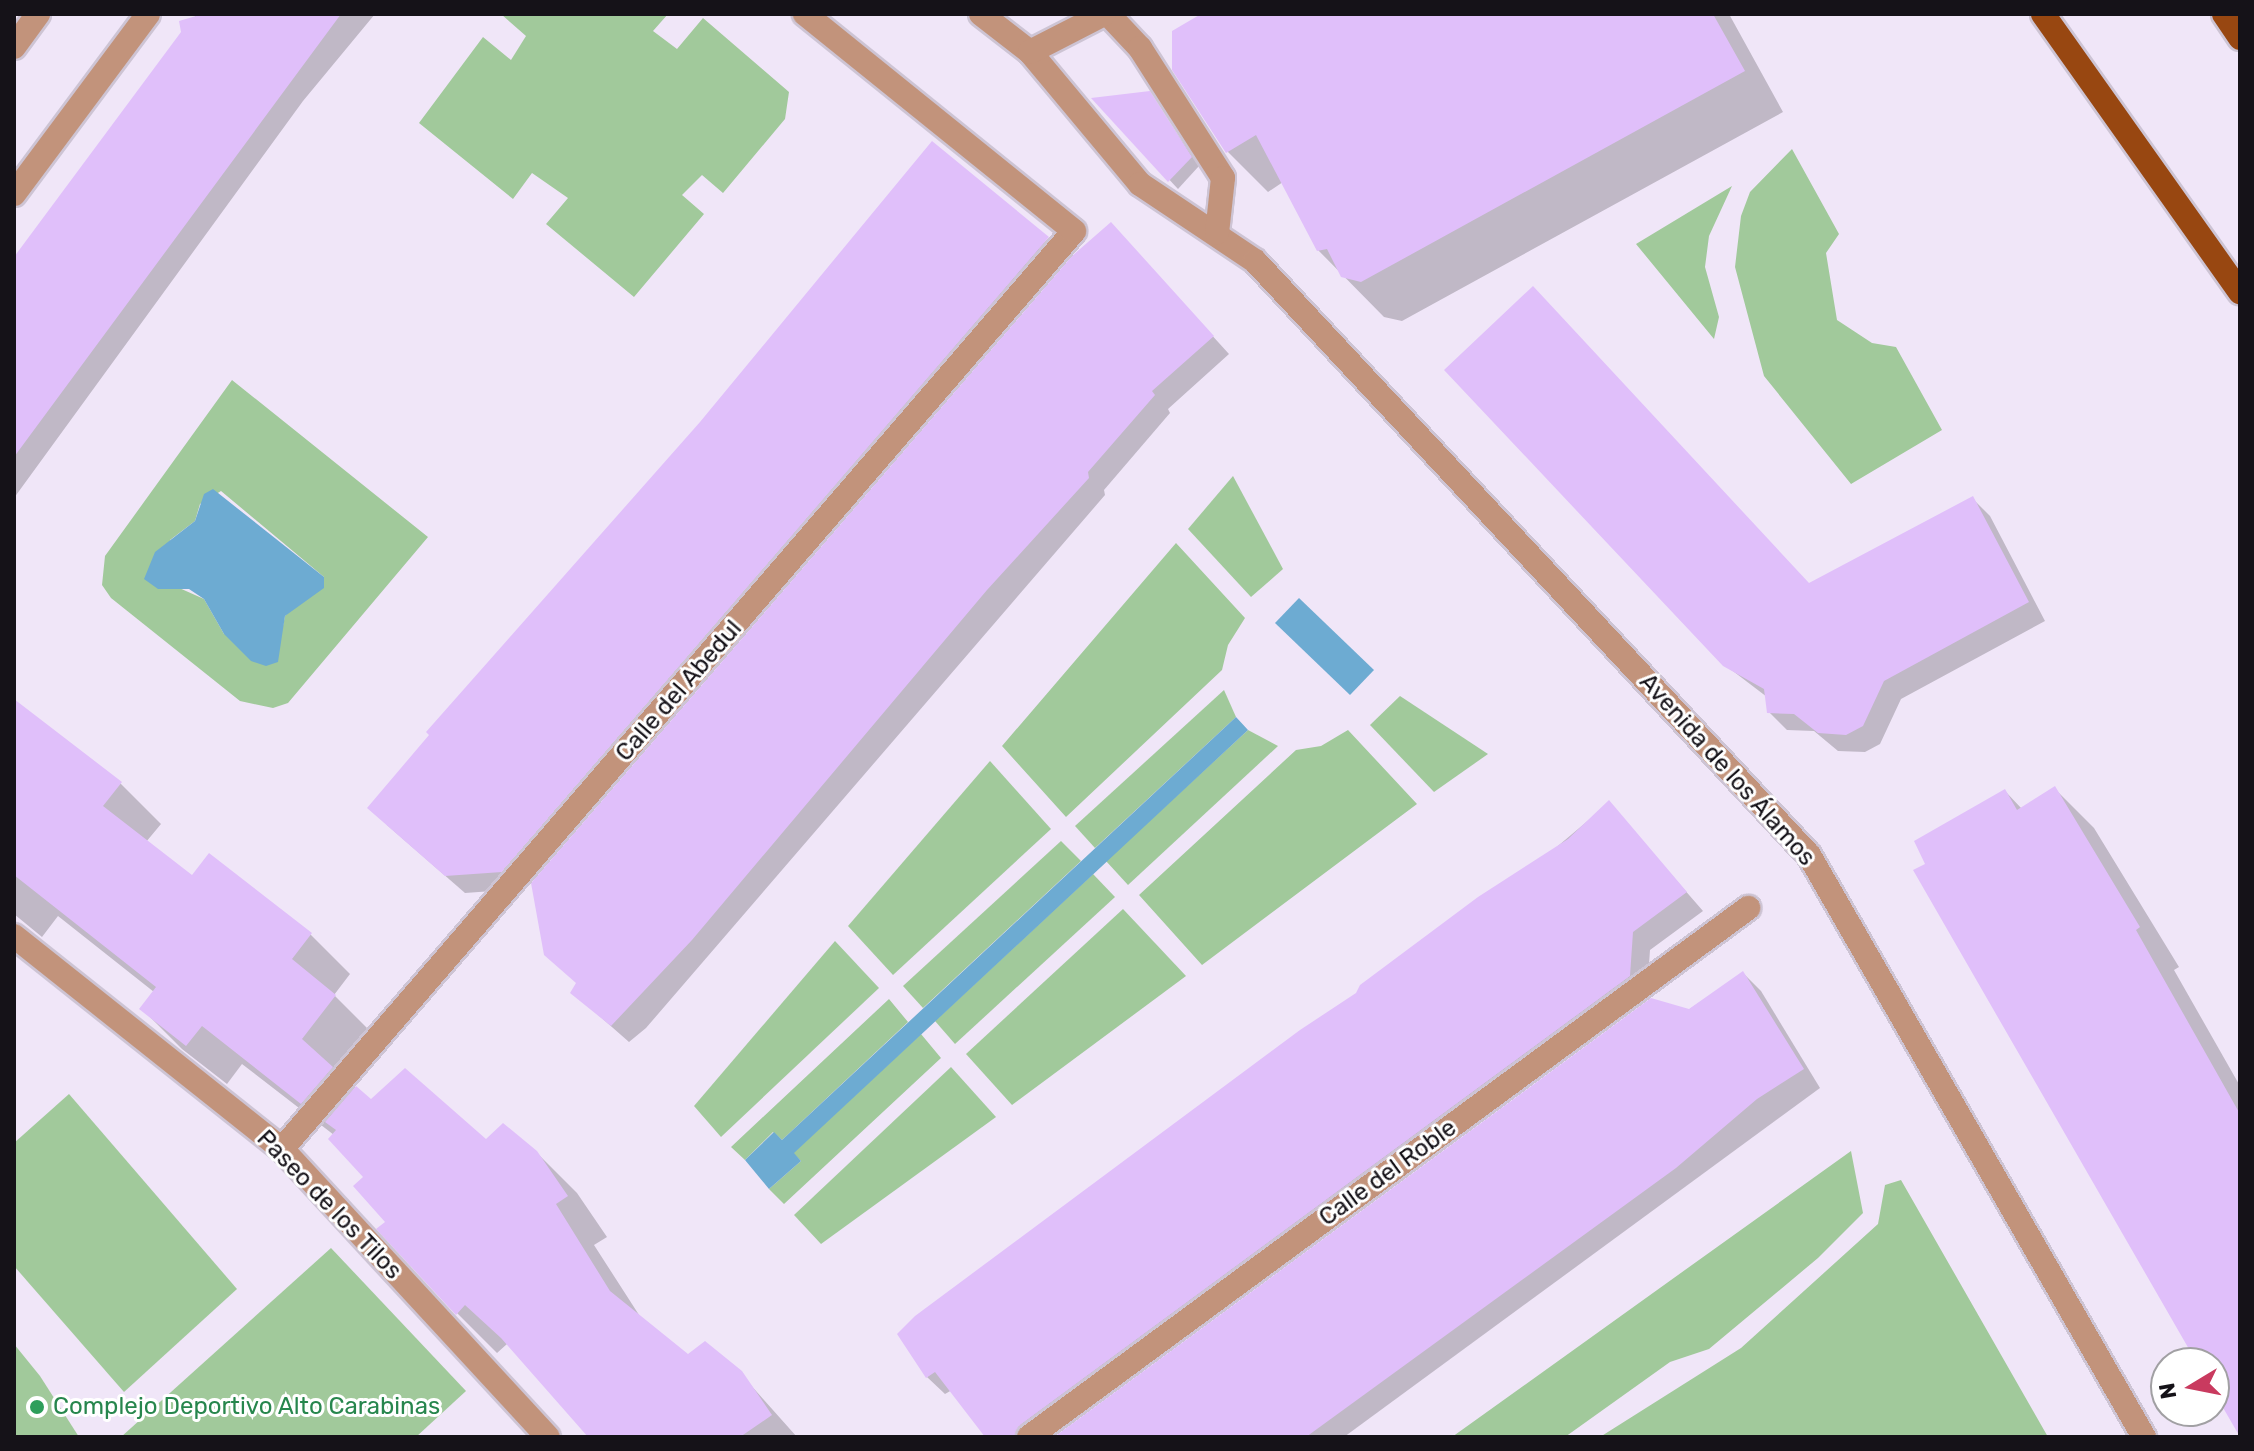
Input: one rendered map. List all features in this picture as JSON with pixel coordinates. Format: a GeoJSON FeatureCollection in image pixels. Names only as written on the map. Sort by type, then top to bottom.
{"type":"FeatureCollection","features":[{"type":"Feature","properties":{"kind":"main road"},"geometry":{"type":"LineString","coordinates":[[2043,14],[2240,292]]}},
{"type":"Feature","properties":{"kind":"main road"},"geometry":{"type":"LineString","coordinates":[[2224,14],[2240,38]]}},
{"type":"Feature","properties":{"kind":"street"},"geometry":{"type":"LineString","coordinates":[[14,47],[38,14]]}},
{"type":"Feature","properties":{"kind":"street"},"geometry":{"type":"LineString","coordinates":[[14,194],[148,14]]}},
{"type":"Feature","properties":{"kind":"street","name":"Calle del Abedul"},"geometry":{"type":"LineString","coordinates":[[282,1149],[1074,231],[805,14]]}},
{"type":"Feature","properties":{"kind":"street","name":"Avenida de los Álamos"},"geometry":{"type":"LineString","coordinates":[[981,14],[1030,52],[1140,184],[1166,207],[1217,233],[1255,261],[1809,855],[2144,1437]]}},
{"type":"Feature","properties":{"kind":"street"},"geometry":{"type":"LineString","coordinates":[[1030,52],[1106,14],[1140,48],[1223,178],[1217,233]]}},
{"type":"Feature","properties":{"kind":"street","name":"Calle del Roble"},"geometry":{"type":"LineString","coordinates":[[1029,1437],[1748,908]]}},
{"type":"Feature","properties":{"kind":"street","name":"Paseo de los Tilos"},"geometry":{"type":"LineString","coordinates":[[14,936],[282,1149],[548,1437]]}},
{"type":"Feature","properties":{"kind":"green space"},"geometry":{"type":"Polygon","coordinates":[[[501,14],[668,14],[653,31],[677,49],[703,18],[789,92],[785,119],[723,193],[702,175],[682,195],[704,214],[634,297],[546,224],[568,198],[532,173],[513,199],[419,123],[483,37],[511,60],[526,36],[501,14]]]}},
{"type":"Feature","properties":{"kind":"green space"},"geometry":{"type":"Polygon","coordinates":[[[1792,149],[1839,234],[1826,253],[1837,320],[1872,343],[1896,347],[1942,430],[1851,484],[1764,376],[1735,267],[1741,216],[1750,192],[1792,149]]]}},
{"type":"Feature","properties":{"kind":"green space"},"geometry":{"type":"Polygon","coordinates":[[[1732,186],[1709,236],[1705,267],[1719,317],[1714,339],[1636,244],[1732,186]]]}},
{"type":"Feature","properties":{"kind":"green space"},"geometry":{"type":"Polygon","coordinates":[[[232,380],[428,537],[288,703],[273,708],[240,701],[111,598],[102,585],[105,556],[232,380]],[[221,491],[200,504],[195,521],[170,540],[177,587],[204,599],[224,634],[280,640],[285,616],[324,577],[221,491]]]}},
{"type":"Feature","properties":{"kind":"green space"},"geometry":{"type":"Polygon","coordinates":[[[1233,476],[1283,569],[1251,597],[1188,529],[1233,476]]]}},
{"type":"Feature","properties":{"kind":"green space"},"geometry":{"type":"Polygon","coordinates":[[[1176,543],[1245,618],[1228,645],[1222,670],[1066,817],[1002,746],[1176,543]]]}},
{"type":"Feature","properties":{"kind":"green space"},"geometry":{"type":"Polygon","coordinates":[[[1224,690],[1236,717],[1095,848],[1075,826],[1224,690]]]}},
{"type":"Feature","properties":{"kind":"green space"},"geometry":{"type":"Polygon","coordinates":[[[1400,696],[1488,754],[1434,792],[1370,725],[1400,696]]]}},
{"type":"Feature","properties":{"kind":"green space"},"geometry":{"type":"Polygon","coordinates":[[[1248,730],[1278,746],[1128,885],[1106,861],[1248,730]]]}},
{"type":"Feature","properties":{"kind":"green space"},"geometry":{"type":"Polygon","coordinates":[[[1348,730],[1417,804],[1202,965],[1139,895],[1296,750],[1321,746],[1348,730]]]}},
{"type":"Feature","properties":{"kind":"green space"},"geometry":{"type":"Polygon","coordinates":[[[990,761],[1051,829],[893,975],[848,926],[990,761]]]}},
{"type":"Feature","properties":{"kind":"green space"},"geometry":{"type":"Polygon","coordinates":[[[1061,841],[1081,861],[923,1008],[903,986],[1061,841]]]}},
{"type":"Feature","properties":{"kind":"green space"},"geometry":{"type":"Polygon","coordinates":[[[1093,874],[1115,897],[955,1044],[935,1021],[1093,874]]]}},
{"type":"Feature","properties":{"kind":"green space"},"geometry":{"type":"Polygon","coordinates":[[[1123,909],[1186,976],[1012,1105],[966,1054],[1123,909]]]}},
{"type":"Feature","properties":{"kind":"green space"},"geometry":{"type":"Polygon","coordinates":[[[835,941],[879,988],[721,1137],[694,1106],[835,941]]]}},
{"type":"Feature","properties":{"kind":"green space"},"geometry":{"type":"Polygon","coordinates":[[[889,999],[908,1022],[782,1140],[773,1132],[745,1160],[731,1147],[889,999]]]}},
{"type":"Feature","properties":{"kind":"green space"},"geometry":{"type":"Polygon","coordinates":[[[921,1034],[941,1058],[784,1204],[769,1189],[801,1161],[793,1153],[921,1034]]]}},
{"type":"Feature","properties":{"kind":"green space"},"geometry":{"type":"Polygon","coordinates":[[[951,1067],[996,1117],[821,1244],[794,1215],[951,1067]]]}},
{"type":"Feature","properties":{"kind":"green space"},"geometry":{"type":"Polygon","coordinates":[[[69,1094],[237,1289],[124,1392],[14,1266],[14,1143],[69,1094]]]}},
{"type":"Feature","properties":{"kind":"green space"},"geometry":{"type":"Polygon","coordinates":[[[1851,1151],[1863,1213],[1818,1258],[1709,1349],[1670,1362],[1565,1437],[1452,1437],[1851,1151]]]}},
{"type":"Feature","properties":{"kind":"green space"},"geometry":{"type":"Polygon","coordinates":[[[1901,1180],[2048,1437],[1600,1437],[1741,1348],[1878,1224],[1885,1185],[1901,1180]]]}},
{"type":"Feature","properties":{"kind":"green space"},"geometry":{"type":"Polygon","coordinates":[[[331,1248],[466,1391],[416,1437],[121,1437],[331,1248]]]}},
{"type":"Feature","properties":{"kind":"green space","name":"Complejo Deportivo Alto Carabinas"},"geometry":{"type":"Polygon","coordinates":[[[14,1344],[40,1376],[79,1437],[14,1437],[14,1344]]]}},
{"type":"Feature","properties":{"kind":"water"},"geometry":{"type":"Polygon","coordinates":[[[213,489],[324,577],[324,588],[285,616],[278,662],[266,666],[251,661],[224,634],[204,599],[189,589],[158,589],[144,579],[155,552],[195,521],[204,494],[213,489]]]}},
{"type":"Feature","properties":{"kind":"water"},"geometry":{"type":"Polygon","coordinates":[[[1299,598],[1374,670],[1350,695],[1275,623],[1299,598]]]}},
{"type":"Feature","properties":{"kind":"water"},"geometry":{"type":"Polygon","coordinates":[[[1236,717],[1248,730],[794,1153],[801,1161],[769,1189],[745,1160],[774,1132],[782,1140],[1236,717]]]}},
{"type":"Feature","properties":{"kind":"building"},"geometry":{"type":"Polygon","coordinates":[[[203,14],[341,14],[14,457],[14,257],[181,32],[179,21],[203,14]]]}},
{"type":"Feature","properties":{"kind":"building"},"geometry":{"type":"Polygon","coordinates":[[[1201,14],[1713,14],[1745,71],[1361,282],[1341,277],[1327,249],[1317,251],[1256,135],[1226,153],[1172,70],[1172,31],[1201,14]]]}},
{"type":"Feature","properties":{"kind":"building"},"geometry":{"type":"Polygon","coordinates":[[[1150,91],[1192,157],[1168,182],[1091,98],[1150,91]]]}},
{"type":"Feature","properties":{"kind":"building"},"geometry":{"type":"Polygon","coordinates":[[[932,141],[1049,237],[502,872],[445,876],[367,808],[429,735],[426,732],[700,422],[932,141]]]}},
{"type":"Feature","properties":{"kind":"building"},"geometry":{"type":"Polygon","coordinates":[[[1111,222],[1214,336],[1152,391],[1155,395],[1088,472],[1089,478],[987,590],[692,940],[611,1026],[570,993],[576,983],[544,955],[531,883],[1072,256],[1111,222]]]}},
{"type":"Feature","properties":{"kind":"building"},"geometry":{"type":"Polygon","coordinates":[[[1533,286],[1809,583],[1973,496],[2029,602],[1884,681],[1863,726],[1846,735],[1818,733],[1794,714],[1767,713],[1764,689],[1723,666],[1444,370],[1533,286]]]}},
{"type":"Feature","properties":{"kind":"building"},"geometry":{"type":"Polygon","coordinates":[[[14,699],[122,782],[103,806],[192,875],[209,853],[312,933],[292,959],[336,995],[302,1039],[333,1067],[301,1104],[202,1026],[186,1046],[139,1009],[156,987],[14,875],[14,699]]]}},
{"type":"Feature","properties":{"kind":"building"},"geometry":{"type":"Polygon","coordinates":[[[2055,786],[2140,927],[2136,930],[2240,1114],[2240,1437],[2230,1420],[2230,1347],[2188,1347],[1913,870],[1925,864],[1914,841],[2005,789],[2017,810],[2055,786]]]}},
{"type":"Feature","properties":{"kind":"building"},"geometry":{"type":"Polygon","coordinates":[[[1609,800],[1687,892],[1633,932],[1630,976],[1020,1425],[1014,1437],[985,1437],[935,1372],[926,1378],[897,1334],[915,1316],[1300,1030],[1356,993],[1360,985],[1478,897],[1568,839],[1609,800]]]}},
{"type":"Feature","properties":{"kind":"building"},"geometry":{"type":"Polygon","coordinates":[[[1743,971],[1804,1069],[1757,1099],[1676,1168],[1306,1437],[1054,1437],[1651,998],[1689,1009],[1743,971]]]}},
{"type":"Feature","properties":{"kind":"building"},"geometry":{"type":"Polygon","coordinates":[[[405,1068],[486,1139],[503,1123],[537,1151],[568,1196],[556,1204],[610,1291],[688,1354],[705,1341],[742,1371],[772,1415],[740,1437],[588,1437],[501,1338],[465,1305],[456,1315],[376,1229],[385,1222],[353,1186],[363,1177],[328,1139],[336,1130],[325,1122],[356,1086],[371,1099],[405,1068]]]}},
{"type":"Feature","properties":{"kind":"place","name":"Complejo Deportivo Alto Carabinas"},"geometry":{"type":"Point","coordinates":[37,1407]}}]}
